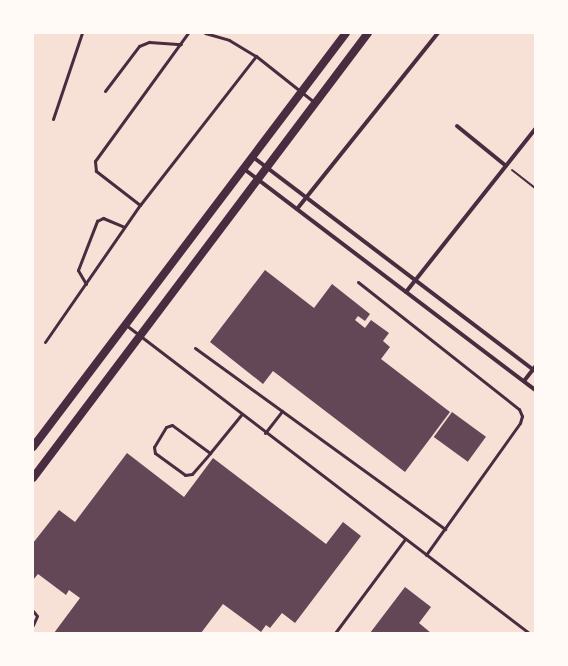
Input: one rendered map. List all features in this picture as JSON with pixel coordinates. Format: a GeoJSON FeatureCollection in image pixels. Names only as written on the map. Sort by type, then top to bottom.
{"type":"FeatureCollection","features":[{"type":"Feature","properties":{"kind":"main road"},"geometry":{"type":"LineString","coordinates":[[33,447],[346,33]]}},
{"type":"Feature","properties":{"kind":"main road"},"geometry":{"type":"LineString","coordinates":[[33,478],[368,33]]}},
{"type":"Feature","properties":{"kind":"street"},"geometry":{"type":"LineString","coordinates":[[297,209],[438,33]]}},
{"type":"Feature","properties":{"kind":"street"},"geometry":{"type":"LineString","coordinates":[[457,126],[506,166]]}},
{"type":"Feature","properties":{"kind":"street"},"geometry":{"type":"LineString","coordinates":[[406,292],[535,129]]}},
{"type":"Feature","properties":{"kind":"street"},"geometry":{"type":"LineString","coordinates":[[253,157],[534,369],[524,381]]}},
{"type":"Feature","properties":{"kind":"street"},"geometry":{"type":"LineString","coordinates":[[244,169],[535,390]]}},
{"type":"Feature","properties":{"kind":"lane"},"geometry":{"type":"LineString","coordinates":[[53,119],[82,33]]}},
{"type":"Feature","properties":{"kind":"lane"},"geometry":{"type":"LineString","coordinates":[[140,205],[96,171],[95,161],[188,33]]}},
{"type":"Feature","properties":{"kind":"lane"},"geometry":{"type":"LineString","coordinates":[[205,33],[229,40],[256,56],[315,102]]}},
{"type":"Feature","properties":{"kind":"lane"},"geometry":{"type":"LineString","coordinates":[[105,91],[139,46],[149,42],[181,44]]}},
{"type":"Feature","properties":{"kind":"lane"},"geometry":{"type":"LineString","coordinates":[[45,342],[140,205],[256,56]]}},
{"type":"Feature","properties":{"kind":"lane"},"geometry":{"type":"LineString","coordinates":[[86,284],[78,270],[97,221],[103,218],[124,227]]}},
{"type":"Feature","properties":{"kind":"lane"},"geometry":{"type":"LineString","coordinates":[[358,282],[519,409],[522,416],[520,423],[426,555]]}},
{"type":"Feature","properties":{"kind":"lane"},"geometry":{"type":"LineString","coordinates":[[126,325],[241,415],[529,633]]}},
{"type":"Feature","properties":{"kind":"lane"},"geometry":{"type":"LineString","coordinates":[[195,348],[445,529]]}},
{"type":"Feature","properties":{"kind":"lane"},"geometry":{"type":"LineString","coordinates":[[265,433],[282,411]]}},
{"type":"Feature","properties":{"kind":"lane"},"geometry":{"type":"LineString","coordinates":[[210,453],[172,425],[166,427],[154,447],[155,453],[189,475],[210,453],[241,415]]}},
{"type":"Feature","properties":{"kind":"lane"},"geometry":{"type":"LineString","coordinates":[[335,633],[405,540]]}},
{"type":"Feature","properties":{"kind":"lane"},"geometry":{"type":"LineString","coordinates":[[33,611],[37,616],[33,625]]}},
{"type":"Feature","properties":{"kind":"path"},"geometry":{"type":"LineString","coordinates":[[506,166],[535,188]]}},
{"type":"Feature","properties":{"kind":"building"},"geometry":{"type":"Polygon","coordinates":[[[265,270],[314,308],[332,284],[370,314],[365,321],[358,316],[355,320],[365,328],[371,320],[389,333],[383,341],[390,347],[381,359],[450,412],[405,472],[273,371],[263,384],[210,342],[265,270]]]}},
{"type":"Feature","properties":{"kind":"building"},"geometry":{"type":"Polygon","coordinates":[[[452,412],[486,437],[468,462],[434,437],[452,412]]]}},
{"type":"Feature","properties":{"kind":"building"},"geometry":{"type":"Polygon","coordinates":[[[127,453],[184,497],[213,458],[326,544],[343,522],[361,536],[295,623],[282,613],[270,628],[266,625],[261,632],[223,604],[201,633],[54,633],[80,598],[69,590],[66,595],[38,574],[33,580],[33,543],[59,510],[75,522],[127,453]]]}},
{"type":"Feature","properties":{"kind":"building"},"geometry":{"type":"Polygon","coordinates":[[[405,587],[431,607],[419,623],[431,633],[370,633],[405,587]]]}}]}
